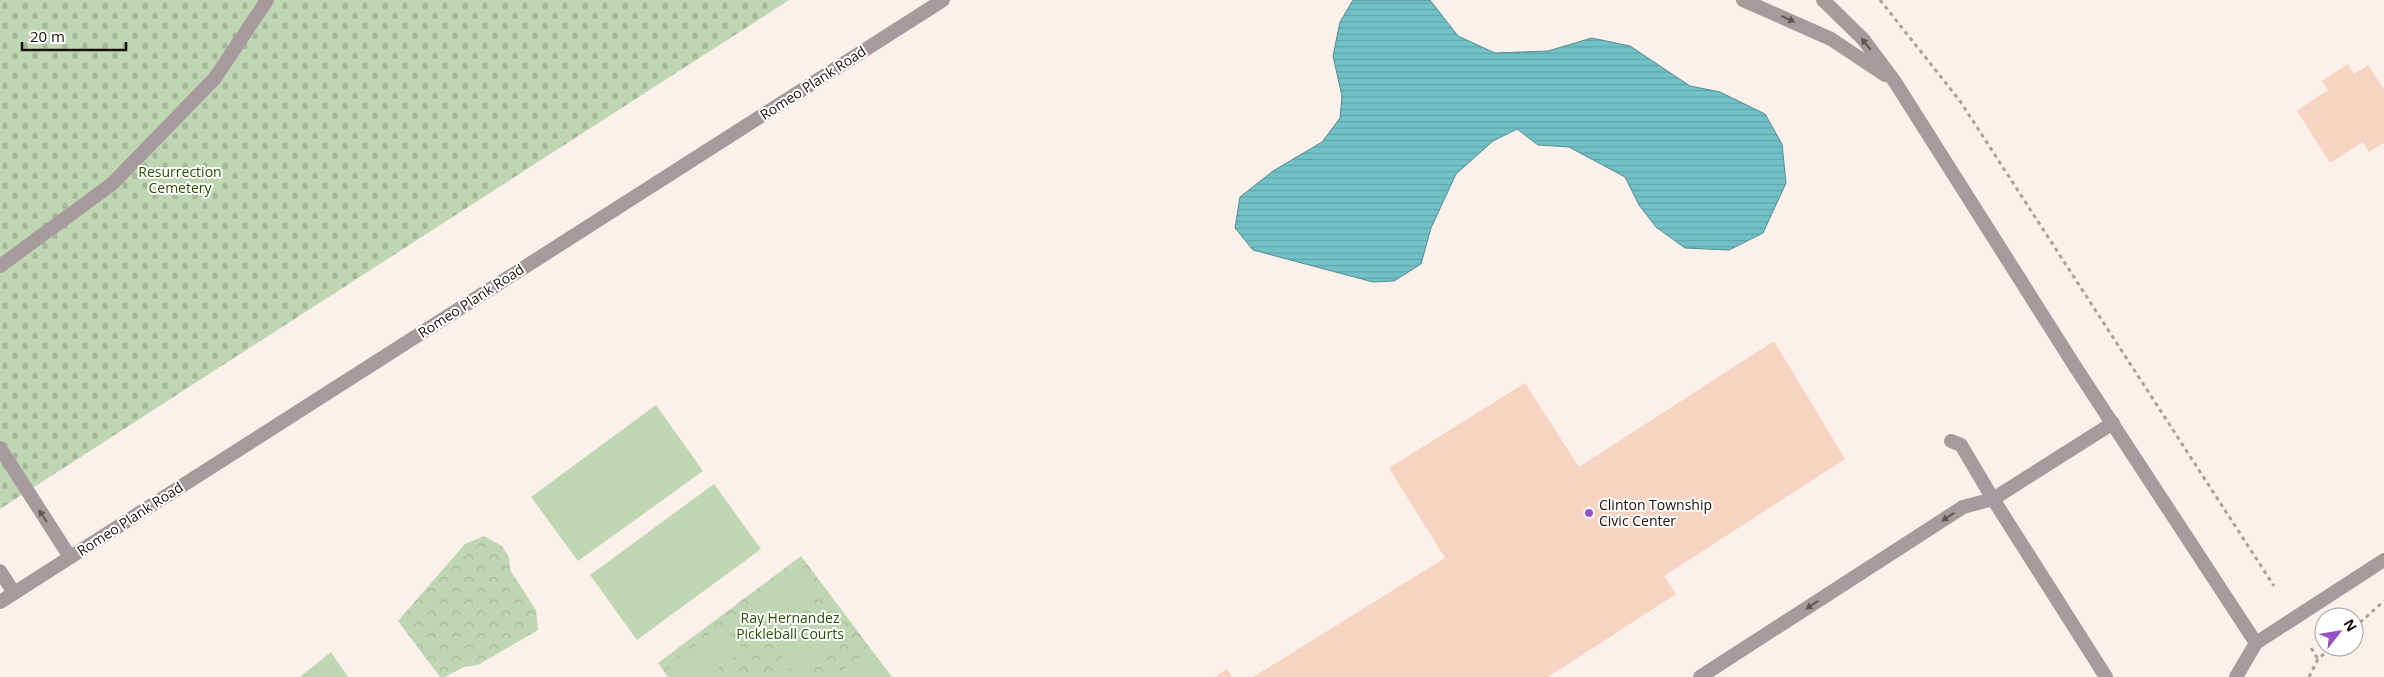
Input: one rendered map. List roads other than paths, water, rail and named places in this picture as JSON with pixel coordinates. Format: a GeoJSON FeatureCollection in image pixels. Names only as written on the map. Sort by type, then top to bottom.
{"type":"FeatureCollection","features":[{"type":"Feature","properties":{"kind":"street"},"geometry":{"type":"LineString","coordinates":[[0,266],[112,184],[215,78],[266,1],[251,0]]}},
{"type":"Feature","properties":{"kind":"street","name":"Romeo Plank Road"},"geometry":{"type":"LineString","coordinates":[[0,602],[943,0]]}},
{"type":"Feature","properties":{"kind":"street"},"geometry":{"type":"LineString","coordinates":[[1743,0],[1831,39],[1895,82]]}},
{"type":"Feature","properties":{"kind":"street"},"geometry":{"type":"LineString","coordinates":[[1823,0],[1862,39],[1895,82],[2113,424],[2256,643]]}},
{"type":"Feature","properties":{"kind":"street"},"geometry":{"type":"LineString","coordinates":[[1700,677],[1963,507],[1993,499],[2113,424]]}},
{"type":"Feature","properties":{"kind":"street"},"geometry":{"type":"LineString","coordinates":[[1951,441],[1961,445],[2106,677]]}},
{"type":"Feature","properties":{"kind":"street"},"geometry":{"type":"LineString","coordinates":[[0,448],[70,557]]}},
{"type":"Feature","properties":{"kind":"street"},"geometry":{"type":"LineString","coordinates":[[2236,677],[2256,643],[2384,560]]}},
{"type":"Feature","properties":{"kind":"street"},"geometry":{"type":"LineString","coordinates":[[0,571],[14,594]]}},
{"type":"Feature","properties":{"kind":"water"},"geometry":{"type":"Polygon","coordinates":[[[1353,0],[1430,0],[1458,36],[1495,53],[1548,51],[1592,38],[1630,46],[1690,86],[1720,92],[1765,114],[1782,144],[1786,183],[1763,233],[1729,250],[1685,248],[1656,227],[1639,205],[1625,177],[1569,147],[1538,145],[1517,129],[1493,141],[1456,174],[1431,228],[1421,264],[1394,281],[1373,282],[1253,250],[1235,228],[1240,197],[1273,171],[1322,142],[1340,118],[1342,96],[1333,56],[1340,22],[1353,0]]]}},
{"type":"Feature","properties":{"kind":"place","name":"Clinton Township Civic Center"},"geometry":{"type":"Point","coordinates":[1589,513]}},
{"type":"Feature","properties":{"kind":"park label","name":"Resurrection Cemetery"},"geometry":{"type":"Point","coordinates":[180,180]}},
{"type":"Feature","properties":{"kind":"park label","name":"Ray Hernandez Pickleball Courts"},"geometry":{"type":"Point","coordinates":[790,626]}}]}
